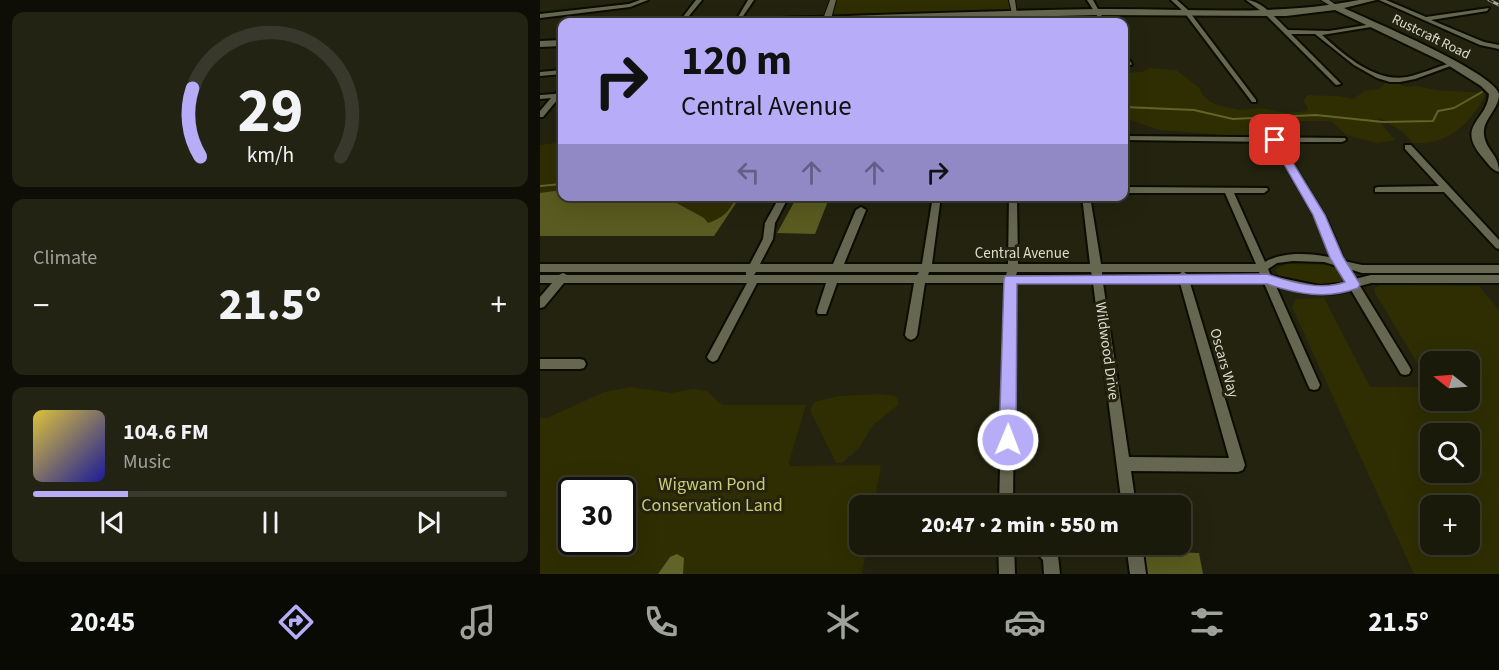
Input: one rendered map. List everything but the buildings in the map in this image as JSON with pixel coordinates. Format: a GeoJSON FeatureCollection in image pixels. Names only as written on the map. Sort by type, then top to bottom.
{"type":"FeatureCollection","features":[{"type":"Feature","properties":{"kind":"main road"},"geometry":{"type":"LineString","coordinates":[[993,18],[1097,12],[1305,12],[1372,0]]}},
{"type":"Feature","properties":{"kind":"main road","name":"Rustcraft Road"},"geometry":{"type":"LineString","coordinates":[[1336,7],[1453,64],[1478,78],[1495,94],[1494,106],[1480,124],[1477,135],[1482,149],[1499,168]]}},
{"type":"Feature","properties":{"kind":"main road"},"geometry":{"type":"LineString","coordinates":[[540,44],[558,43]]}},
{"type":"Feature","properties":{"kind":"street"},"geometry":{"type":"LineString","coordinates":[[576,12],[590,0]]}},
{"type":"Feature","properties":{"kind":"street"},"geometry":{"type":"LineString","coordinates":[[540,16],[630,5],[645,0]]}},
{"type":"Feature","properties":{"kind":"street"},"geometry":{"type":"LineString","coordinates":[[684,18],[699,0]]}},
{"type":"Feature","properties":{"kind":"street"},"geometry":{"type":"LineString","coordinates":[[740,18],[751,0]]}},
{"type":"Feature","properties":{"kind":"street"},"geometry":{"type":"LineString","coordinates":[[827,18],[833,0]]}},
{"type":"Feature","properties":{"kind":"street"},"geometry":{"type":"LineString","coordinates":[[1012,0],[1015,15]]}},
{"type":"Feature","properties":{"kind":"street"},"geometry":{"type":"LineString","coordinates":[[1090,0],[1101,18]]}},
{"type":"Feature","properties":{"kind":"street"},"geometry":{"type":"LineString","coordinates":[[1174,0],[1186,11],[1254,101]]}},
{"type":"Feature","properties":{"kind":"street"},"geometry":{"type":"LineString","coordinates":[[1249,0],[1267,13],[1338,84]]}},
{"type":"Feature","properties":{"kind":"street"},"geometry":{"type":"LineString","coordinates":[[1324,0],[1336,7]]}},
{"type":"Feature","properties":{"kind":"street"},"geometry":{"type":"LineString","coordinates":[[1382,0],[1482,44],[1499,47]]}},
{"type":"Feature","properties":{"kind":"street"},"geometry":{"type":"LineString","coordinates":[[1426,19],[1487,9]]}},
{"type":"Feature","properties":{"kind":"street"},"geometry":{"type":"LineString","coordinates":[[1286,32],[1317,33],[1371,25]]}},
{"type":"Feature","properties":{"kind":"street"},"geometry":{"type":"LineString","coordinates":[[1317,33],[1337,52],[1388,80],[1406,80],[1453,64]]}},
{"type":"Feature","properties":{"kind":"street"},"geometry":{"type":"LineString","coordinates":[[540,74],[558,72]]}},
{"type":"Feature","properties":{"kind":"street"},"geometry":{"type":"LineString","coordinates":[[540,97],[558,93]]}},
{"type":"Feature","properties":{"kind":"street"},"geometry":{"type":"LineString","coordinates":[[540,115],[558,95]]}},
{"type":"Feature","properties":{"kind":"street"},"geometry":{"type":"LineString","coordinates":[[1128,138],[1342,140]]}},
{"type":"Feature","properties":{"kind":"street"},"geometry":{"type":"LineString","coordinates":[[1275,140],[1319,215],[1341,264],[1406,370]]}},
{"type":"Feature","properties":{"kind":"street"},"geometry":{"type":"LineString","coordinates":[[1408,147],[1499,246]]}},
{"type":"Feature","properties":{"kind":"street"},"geometry":{"type":"LineString","coordinates":[[1378,190],[1447,189]]}},
{"type":"Feature","properties":{"kind":"street"},"geometry":{"type":"LineString","coordinates":[[1128,190],[1264,190]]}},
{"type":"Feature","properties":{"kind":"street"},"geometry":{"type":"LineString","coordinates":[[1228,190],[1314,385]]}},
{"type":"Feature","properties":{"kind":"street"},"geometry":{"type":"LineString","coordinates":[[713,357],[768,239],[770,223],[781,201]]}},
{"type":"Feature","properties":{"kind":"street"},"geometry":{"type":"LineString","coordinates":[[911,335],[920,280],[926,268],[936,201]]}},
{"type":"Feature","properties":{"kind":"street"},"geometry":{"type":"LineString","coordinates":[[1006,495],[1013,201]]}},
{"type":"Feature","properties":{"kind":"street","name":"Wildwood Drive"},"geometry":{"type":"LineString","coordinates":[[1087,201],[1127,495]]}},
{"type":"Feature","properties":{"kind":"street"},"geometry":{"type":"LineString","coordinates":[[822,311],[861,210]]}},
{"type":"Feature","properties":{"kind":"street","name":"Central Avenue"},"geometry":{"type":"LineString","coordinates":[[1183,274],[1262,268],[1275,260],[1285,258],[1323,259],[1362,269],[1499,269]]}},
{"type":"Feature","properties":{"kind":"street","name":"Central Avenue"},"geometry":{"type":"LineString","coordinates":[[540,268],[751,276]]}},
{"type":"Feature","properties":{"kind":"street"},"geometry":{"type":"LineString","coordinates":[[540,304],[570,268]]}},
{"type":"Feature","properties":{"kind":"street","name":"Central Avenue"},"geometry":{"type":"LineString","coordinates":[[540,279],[751,276],[926,268],[1012,274]]}},
{"type":"Feature","properties":{"kind":"street","name":"Central Avenue"},"geometry":{"type":"LineString","coordinates":[[835,273],[920,280],[1012,274],[1183,274],[1267,279],[1293,288],[1312,290],[1340,289],[1371,279],[1499,279]]}},
{"type":"Feature","properties":{"kind":"street","name":"Oscars Way"},"geometry":{"type":"LineString","coordinates":[[1123,464],[1238,465],[1183,274]]}},
{"type":"Feature","properties":{"kind":"street"},"geometry":{"type":"LineString","coordinates":[[540,364],[580,364]]}},
{"type":"Feature","properties":{"kind":"street"},"geometry":{"type":"LineString","coordinates":[[1006,555],[1007,574]]}},
{"type":"Feature","properties":{"kind":"street"},"geometry":{"type":"LineString","coordinates":[[1049,555],[1052,574]]}},
{"type":"Feature","properties":{"kind":"street"},"geometry":{"type":"LineString","coordinates":[[1135,555],[1138,574]]}},
{"type":"Feature","properties":{"kind":"green space"},"geometry":{"type":"Polygon","coordinates":[[[836,0],[1009,0],[1012,12],[833,17],[836,0]]]}},
{"type":"Feature","properties":{"kind":"green space"},"geometry":{"type":"Polygon","coordinates":[[[1150,68],[1176,70],[1200,88],[1209,101],[1239,110],[1262,108],[1286,113],[1307,111],[1308,108],[1303,101],[1308,95],[1353,99],[1365,91],[1379,89],[1385,83],[1394,82],[1406,87],[1417,86],[1436,90],[1484,93],[1485,96],[1465,124],[1447,137],[1425,143],[1413,143],[1403,132],[1380,118],[1378,120],[1395,140],[1377,143],[1346,135],[1331,121],[1294,121],[1292,132],[1286,136],[1223,135],[1160,130],[1128,119],[1128,73],[1141,72],[1150,68]]]}},
{"type":"Feature","properties":{"kind":"green space"},"geometry":{"type":"Polygon","coordinates":[[[558,143],[558,201],[734,201],[725,213],[708,223],[540,211],[540,145],[558,143]]]}},
{"type":"Feature","properties":{"kind":"green space"},"geometry":{"type":"Polygon","coordinates":[[[1287,264],[1331,265],[1337,269],[1343,279],[1333,284],[1318,284],[1279,278],[1276,269],[1287,264]]]}},
{"type":"Feature","properties":{"kind":"green space"},"geometry":{"type":"Polygon","coordinates":[[[1380,285],[1479,286],[1499,310],[1499,574],[1414,574],[1292,307],[1296,299],[1324,298],[1370,387],[1420,387],[1420,411],[1480,411],[1480,351],[1420,351],[1420,368],[1375,293],[1375,288],[1380,285]]]}},
{"type":"Feature","properties":{"kind":"green space","name":"Wigwam Pond Conservation Land"},"geometry":{"type":"Polygon","coordinates":[[[631,387],[671,393],[694,389],[707,391],[722,405],[806,405],[789,462],[790,466],[881,465],[876,495],[849,495],[849,555],[865,555],[862,574],[540,574],[540,418],[547,418],[604,392],[631,387]]]}},
{"type":"Feature","properties":{"kind":"green space"},"geometry":{"type":"Polygon","coordinates":[[[880,394],[896,396],[899,404],[873,425],[859,448],[842,463],[836,463],[810,410],[814,402],[839,396],[880,394]]]}},
{"type":"Feature","properties":{"kind":"shaded area"},"geometry":{"type":"Polygon","coordinates":[[[558,191],[558,201],[673,201],[704,218],[708,223],[718,219],[734,201],[737,201],[714,236],[540,236],[540,193],[558,191]]]}},
{"type":"Feature","properties":{"kind":"shaded area"},"geometry":{"type":"Polygon","coordinates":[[[795,201],[828,201],[815,234],[777,233],[795,201]]]}},
{"type":"Feature","properties":{"kind":"shaded area"},"geometry":{"type":"Polygon","coordinates":[[[1191,553],[1199,553],[1203,574],[1145,574],[1143,555],[1191,555],[1191,553]]]}},
{"type":"Feature","properties":{"kind":"shaded area"},"geometry":{"type":"Polygon","coordinates":[[[677,554],[684,558],[683,574],[658,574],[670,557],[677,554]]]}},
{"type":"Feature","properties":{"kind":"waterway"},"geometry":{"type":"LineString","coordinates":[[1128,107],[1194,110],[1233,119],[1316,115],[1383,122],[1433,121],[1438,111],[1454,108],[1482,92]]}},
{"type":"Feature","properties":{"kind":"waterway"},"geometry":{"type":"LineString","coordinates":[[540,186],[558,184]]}},
{"type":"Feature","properties":{"kind":"railway"},"geometry":{"type":"LineString","coordinates":[[1489,0],[1499,5]]}},
{"type":"Feature","properties":{"kind":"route"},"geometry":{"type":"LineString","coordinates":[[1008,440],[1010,279],[1267,279],[1293,288],[1312,290],[1340,289],[1353,284],[1337,258],[1325,226],[1275,140]]}}]}
